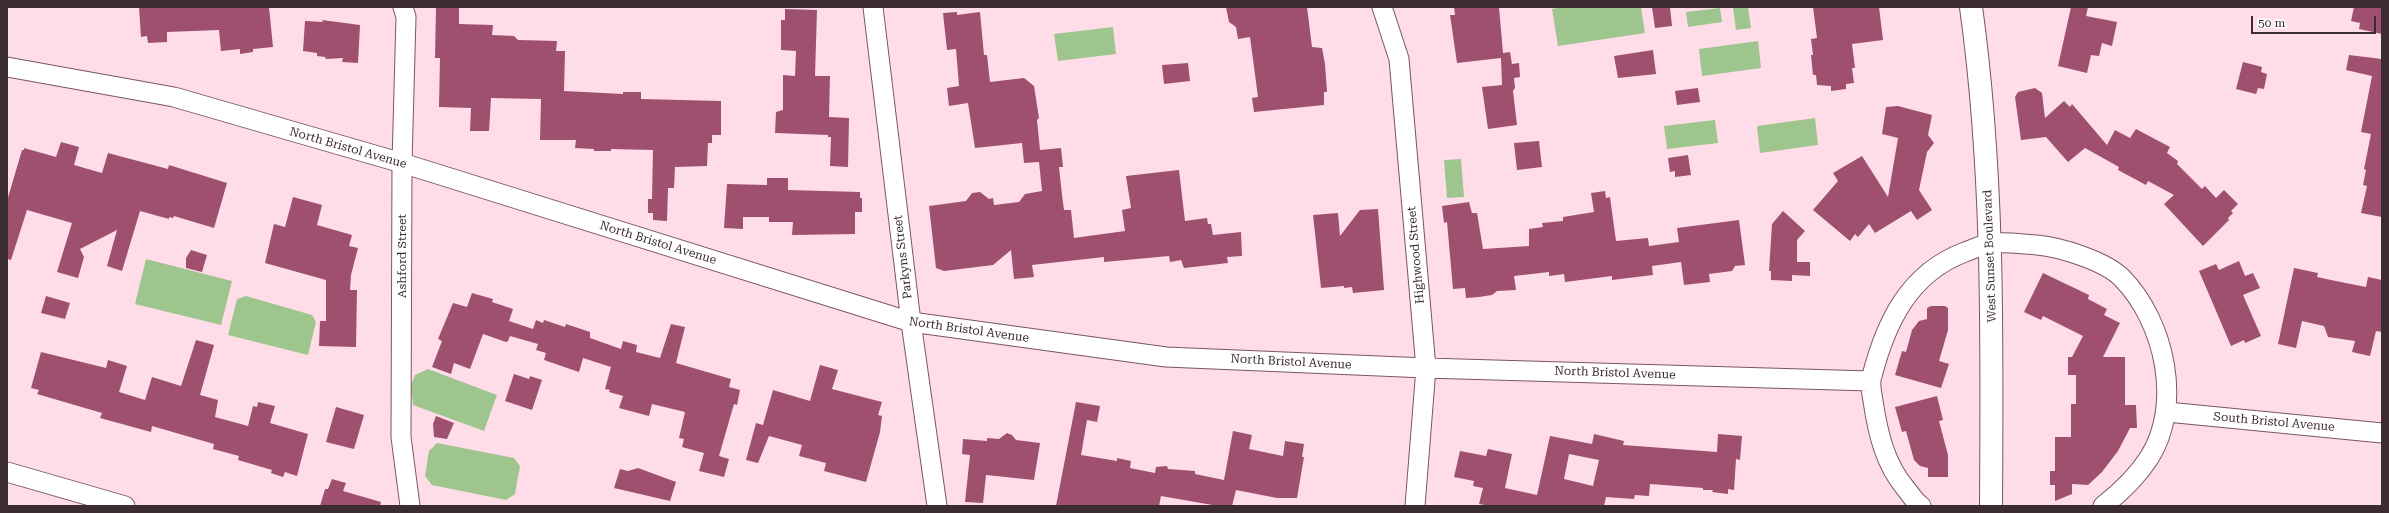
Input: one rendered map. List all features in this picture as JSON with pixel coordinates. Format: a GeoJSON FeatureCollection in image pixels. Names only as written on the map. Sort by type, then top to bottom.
{"type":"FeatureCollection","features":[{"type":"Feature","properties":{"kind":"main road","name":"West Sunset Boulevard"},"geometry":{"type":"LineString","coordinates":[[1971,7],[1988,178],[1991,243],[1991,506]]}},
{"type":"Feature","properties":{"kind":"street","name":"Ashford Street"},"geometry":{"type":"LineString","coordinates":[[403,7],[406,17],[402,163],[401,437],[410,506]]}},
{"type":"Feature","properties":{"kind":"street","name":"Parkyns Street"},"geometry":{"type":"LineString","coordinates":[[873,7],[911,322],[937,506]]}},
{"type":"Feature","properties":{"kind":"street","name":"Highwood Street"},"geometry":{"type":"LineString","coordinates":[[1382,7],[1399,59],[1426,368],[1415,506]]}},
{"type":"Feature","properties":{"kind":"street","name":"North Bristol Avenue"},"geometry":{"type":"LineString","coordinates":[[7,67],[174,97],[402,163],[911,322],[1166,357],[1426,368],[1870,381]]}},
{"type":"Feature","properties":{"kind":"street"},"geometry":{"type":"LineString","coordinates":[[1921,506],[1899,482],[1888,463],[1878,431],[1870,381],[1888,326],[1904,297],[1922,277],[1954,256],[1991,243],[2052,246],[2087,258],[2121,277],[2151,318],[2164,359],[2167,412],[2150,457],[2127,487],[2103,506]]}},
{"type":"Feature","properties":{"kind":"street","name":"South Bristol Avenue"},"geometry":{"type":"LineString","coordinates":[[2167,412],[2382,432]]}},
{"type":"Feature","properties":{"kind":"street"},"geometry":{"type":"LineString","coordinates":[[7,472],[126,506]]}},
{"type":"Feature","properties":{"kind":"green space"},"geometry":{"type":"Polygon","coordinates":[[[1563,7],[1641,7],[1645,33],[1558,46],[1552,9],[1563,7]]]}},
{"type":"Feature","properties":{"kind":"green space"},"geometry":{"type":"Polygon","coordinates":[[[1733,7],[1748,7],[1751,28],[1736,30],[1733,7]]]}},
{"type":"Feature","properties":{"kind":"green space"},"geometry":{"type":"Polygon","coordinates":[[[1720,8],[1722,22],[1688,27],[1686,12],[1720,8]]]}},
{"type":"Feature","properties":{"kind":"green space"},"geometry":{"type":"Polygon","coordinates":[[[1113,27],[1116,54],[1058,61],[1054,34],[1113,27]]]}},
{"type":"Feature","properties":{"kind":"green space"},"geometry":{"type":"Polygon","coordinates":[[[1758,41],[1761,68],[1702,76],[1699,49],[1758,41]]]}},
{"type":"Feature","properties":{"kind":"green space"},"geometry":{"type":"Polygon","coordinates":[[[1815,118],[1818,145],[1760,153],[1757,126],[1815,118]]]}},
{"type":"Feature","properties":{"kind":"green space"},"geometry":{"type":"Polygon","coordinates":[[[1715,120],[1718,143],[1667,149],[1664,126],[1715,120]]]}},
{"type":"Feature","properties":{"kind":"green space"},"geometry":{"type":"Polygon","coordinates":[[[1461,159],[1464,197],[1447,198],[1444,160],[1461,159]]]}},
{"type":"Feature","properties":{"kind":"green space"},"geometry":{"type":"Polygon","coordinates":[[[146,259],[232,281],[221,325],[135,304],[146,259]]]}},
{"type":"Feature","properties":{"kind":"green space"},"geometry":{"type":"Polygon","coordinates":[[[246,296],[312,315],[316,322],[308,355],[228,335],[237,299],[246,296]]]}},
{"type":"Feature","properties":{"kind":"green space"},"geometry":{"type":"Polygon","coordinates":[[[428,369],[497,395],[484,431],[413,405],[411,385],[415,375],[428,369]]]}},
{"type":"Feature","properties":{"kind":"green space"},"geometry":{"type":"Polygon","coordinates":[[[437,443],[514,458],[520,466],[515,494],[506,500],[432,485],[425,476],[429,451],[437,443]]]}},
{"type":"Feature","properties":{"kind":"building"},"geometry":{"type":"Polygon","coordinates":[[[139,7],[269,7],[273,47],[253,49],[253,52],[240,54],[240,49],[221,51],[219,30],[167,32],[167,42],[148,43],[147,36],[141,37],[139,7]]]}},
{"type":"Feature","properties":{"kind":"building"},"geometry":{"type":"Polygon","coordinates":[[[436,7],[459,7],[459,24],[493,25],[492,35],[514,36],[518,40],[557,41],[556,51],[565,51],[564,91],[623,94],[623,92],[641,92],[641,99],[721,101],[721,135],[712,135],[712,143],[708,143],[707,166],[675,167],[674,188],[668,188],[667,221],[653,220],[653,213],[648,213],[648,199],[652,199],[653,150],[611,149],[611,151],[594,151],[594,149],[575,148],[576,140],[540,140],[541,99],[491,98],[489,131],[470,131],[471,108],[439,107],[440,58],[435,58],[436,7]]]}},
{"type":"Feature","properties":{"kind":"building"},"geometry":{"type":"Polygon","coordinates":[[[1226,7],[1307,7],[1312,47],[1322,48],[1325,64],[1327,92],[1324,92],[1324,105],[1254,112],[1252,98],[1258,97],[1250,37],[1238,39],[1236,27],[1229,22],[1226,7]]]}},
{"type":"Feature","properties":{"kind":"building"},"geometry":{"type":"Polygon","coordinates":[[[1454,7],[1499,7],[1503,53],[1510,52],[1512,64],[1519,63],[1520,77],[1514,78],[1515,88],[1513,91],[1517,125],[1488,129],[1482,87],[1502,85],[1501,58],[1457,63],[1450,15],[1455,15],[1454,7]]]}},
{"type":"Feature","properties":{"kind":"building"},"geometry":{"type":"Polygon","coordinates":[[[1652,7],[1670,7],[1672,26],[1655,28],[1652,7]]]}},
{"type":"Feature","properties":{"kind":"building"},"geometry":{"type":"Polygon","coordinates":[[[1813,7],[1879,7],[1883,40],[1852,44],[1855,68],[1852,68],[1854,83],[1846,84],[1846,89],[1831,91],[1831,86],[1817,85],[1816,75],[1813,75],[1811,55],[1813,55],[1811,39],[1817,38],[1813,7]]]}},
{"type":"Feature","properties":{"kind":"building"},"geometry":{"type":"Polygon","coordinates":[[[2071,7],[2088,7],[2086,16],[2117,22],[2112,46],[2102,43],[2099,56],[2091,55],[2087,73],[2058,66],[2071,7]]]}},
{"type":"Feature","properties":{"kind":"building"},"geometry":{"type":"Polygon","coordinates":[[[2354,7],[2382,7],[2382,34],[2359,29],[2360,23],[2351,21],[2354,7]]]}},
{"type":"Feature","properties":{"kind":"building"},"geometry":{"type":"Polygon","coordinates":[[[785,9],[817,10],[815,76],[830,76],[829,117],[849,118],[848,167],[830,166],[831,137],[828,137],[828,135],[775,133],[776,112],[783,110],[783,75],[795,76],[796,51],[781,50],[781,20],[785,20],[785,9]]]}},
{"type":"Feature","properties":{"kind":"building"},"geometry":{"type":"Polygon","coordinates":[[[957,12],[957,15],[980,12],[984,55],[987,55],[990,82],[1024,78],[1034,86],[1039,118],[1037,120],[1040,150],[1061,148],[1063,167],[1059,167],[1064,210],[1071,210],[1074,238],[1125,231],[1122,210],[1131,208],[1126,176],[1179,170],[1185,221],[1207,218],[1208,224],[1211,224],[1213,235],[1241,232],[1242,256],[1227,257],[1228,263],[1184,268],[1181,260],[1170,262],[1169,256],[1104,262],[1104,257],[1032,265],[1034,277],[1014,279],[1011,250],[993,265],[944,271],[936,268],[929,206],[966,201],[972,193],[980,192],[989,199],[993,198],[994,205],[1019,202],[1025,194],[1042,191],[1039,162],[1024,163],[1022,143],[975,148],[968,103],[949,106],[947,88],[959,86],[956,49],[947,50],[943,13],[957,12]]]}},
{"type":"Feature","properties":{"kind":"building"},"geometry":{"type":"Polygon","coordinates":[[[322,20],[360,25],[358,63],[342,62],[343,58],[326,59],[325,57],[317,56],[317,53],[303,51],[305,21],[323,22],[322,20]]]}},
{"type":"Feature","properties":{"kind":"building"},"geometry":{"type":"Polygon","coordinates":[[[1653,50],[1656,74],[1618,78],[1614,56],[1653,50]]]}},
{"type":"Feature","properties":{"kind":"building"},"geometry":{"type":"Polygon","coordinates":[[[2349,55],[2382,59],[2382,217],[2361,213],[2367,186],[2363,185],[2366,170],[2364,169],[2371,134],[2361,132],[2372,76],[2346,70],[2349,55]]]}},
{"type":"Feature","properties":{"kind":"building"},"geometry":{"type":"Polygon","coordinates":[[[2243,62],[2262,67],[2261,72],[2267,74],[2264,89],[2258,88],[2256,94],[2236,89],[2243,62]]]}},
{"type":"Feature","properties":{"kind":"building"},"geometry":{"type":"Polygon","coordinates":[[[1188,63],[1190,81],[1164,84],[1162,65],[1188,63]]]}},
{"type":"Feature","properties":{"kind":"building"},"geometry":{"type":"Polygon","coordinates":[[[1698,88],[1700,102],[1677,105],[1675,91],[1698,88]]]}},
{"type":"Feature","properties":{"kind":"building"},"geometry":{"type":"Polygon","coordinates":[[[2035,88],[2042,93],[2045,118],[2064,101],[2070,107],[2072,104],[2107,145],[2115,130],[2130,138],[2136,129],[2170,147],[2167,153],[2178,161],[2177,164],[2202,189],[2205,186],[2216,198],[2224,190],[2238,204],[2231,211],[2233,213],[2228,218],[2229,220],[2203,246],[2164,204],[2174,195],[2148,181],[2146,185],[2118,170],[2119,167],[2085,148],[2068,162],[2046,137],[2021,140],[2015,97],[2018,92],[2035,88]]]}},
{"type":"Feature","properties":{"kind":"building"},"geometry":{"type":"Polygon","coordinates":[[[1898,106],[1932,115],[1928,135],[1934,143],[1927,152],[1919,190],[1932,210],[1917,220],[1911,211],[1875,233],[1869,224],[1858,237],[1855,234],[1850,241],[1813,210],[1838,181],[1833,173],[1862,156],[1888,197],[1898,138],[1882,134],[1886,107],[1898,106]]]}},
{"type":"Feature","properties":{"kind":"building"},"geometry":{"type":"Polygon","coordinates":[[[1539,141],[1542,167],[1517,170],[1514,143],[1539,141]]]}},
{"type":"Feature","properties":{"kind":"building"},"geometry":{"type":"Polygon","coordinates":[[[61,142],[79,147],[74,165],[102,173],[108,153],[168,169],[169,165],[227,183],[214,228],[174,216],[173,218],[169,217],[169,219],[140,211],[122,271],[107,266],[117,230],[80,249],[84,257],[78,278],[57,272],[72,223],[27,210],[11,260],[7,259],[7,201],[22,150],[24,150],[24,148],[56,157],[61,142]]]}},
{"type":"Feature","properties":{"kind":"building"},"geometry":{"type":"Polygon","coordinates":[[[1688,155],[1691,175],[1675,177],[1675,171],[1670,172],[1668,158],[1688,155]]]}},
{"type":"Feature","properties":{"kind":"building"},"geometry":{"type":"Polygon","coordinates":[[[767,178],[788,178],[788,190],[860,192],[860,198],[862,198],[862,212],[855,212],[855,234],[792,235],[793,222],[769,222],[769,217],[743,217],[743,229],[724,228],[727,184],[767,185],[767,178]]]}},
{"type":"Feature","properties":{"kind":"building"},"geometry":{"type":"Polygon","coordinates":[[[1605,191],[1606,198],[1610,197],[1616,241],[1648,238],[1649,246],[1679,242],[1677,228],[1739,220],[1745,265],[1735,266],[1732,271],[1709,274],[1710,282],[1684,285],[1681,262],[1652,266],[1653,275],[1612,280],[1612,276],[1565,282],[1564,274],[1549,276],[1549,272],[1514,276],[1516,290],[1497,291],[1492,295],[1479,297],[1466,298],[1465,288],[1453,289],[1447,222],[1444,223],[1442,206],[1469,202],[1472,213],[1477,213],[1483,249],[1529,246],[1529,229],[1543,227],[1542,223],[1563,221],[1563,217],[1594,212],[1591,193],[1605,191]]]}},
{"type":"Feature","properties":{"kind":"building"},"geometry":{"type":"Polygon","coordinates":[[[293,197],[322,205],[317,225],[352,235],[349,246],[358,248],[351,275],[350,290],[357,290],[356,347],[319,346],[320,321],[326,321],[326,280],[265,263],[274,224],[285,227],[293,197]]]}},
{"type":"Feature","properties":{"kind":"building"},"geometry":{"type":"Polygon","coordinates":[[[1378,209],[1384,290],[1353,293],[1352,287],[1344,288],[1344,286],[1321,288],[1313,215],[1338,213],[1340,236],[1360,210],[1378,209]]]}},
{"type":"Feature","properties":{"kind":"building"},"geometry":{"type":"Polygon","coordinates":[[[1783,211],[1805,231],[1797,240],[1797,262],[1810,262],[1810,276],[1792,275],[1792,281],[1771,280],[1771,271],[1769,271],[1772,224],[1783,211]]]}},
{"type":"Feature","properties":{"kind":"building"},"geometry":{"type":"Polygon","coordinates":[[[191,250],[207,255],[202,272],[186,268],[186,258],[191,250]]]}},
{"type":"Feature","properties":{"kind":"building"},"geometry":{"type":"Polygon","coordinates":[[[2239,261],[2245,276],[2253,273],[2260,288],[2243,295],[2261,336],[2245,343],[2244,340],[2231,346],[2199,271],[2216,264],[2219,270],[2239,261]]]}},
{"type":"Feature","properties":{"kind":"building"},"geometry":{"type":"Polygon","coordinates":[[[2294,268],[2318,273],[2317,277],[2366,287],[2368,277],[2382,280],[2382,332],[2376,331],[2370,356],[2352,352],[2355,341],[2328,337],[2324,326],[2302,321],[2296,348],[2278,344],[2294,268]]]}},
{"type":"Feature","properties":{"kind":"building"},"geometry":{"type":"Polygon","coordinates":[[[2043,273],[2089,295],[2088,299],[2107,309],[2104,315],[2120,323],[2103,357],[2125,357],[2125,405],[2136,405],[2137,428],[2130,428],[2118,451],[2102,472],[2088,485],[2072,484],[2072,494],[2055,501],[2055,485],[2050,485],[2050,471],[2055,471],[2055,437],[2071,437],[2071,404],[2076,404],[2076,375],[2068,375],[2068,357],[2072,357],[2083,336],[2043,316],[2041,320],[2024,312],[2043,273]]]}},
{"type":"Feature","properties":{"kind":"building"},"geometry":{"type":"Polygon","coordinates":[[[472,293],[493,299],[492,302],[513,309],[509,321],[533,329],[536,320],[543,323],[544,320],[565,327],[566,324],[590,332],[590,338],[621,349],[623,341],[637,345],[636,352],[660,358],[671,324],[685,327],[676,363],[731,379],[729,387],[740,390],[737,405],[734,404],[719,456],[729,459],[724,477],[699,471],[704,453],[682,447],[684,439],[679,438],[685,412],[652,404],[649,416],[619,408],[623,396],[609,392],[610,390],[605,389],[611,367],[583,358],[579,372],[544,360],[546,353],[536,350],[538,344],[510,336],[506,342],[483,334],[470,369],[454,363],[451,374],[432,367],[442,341],[438,339],[453,303],[467,307],[472,293]]]}},
{"type":"Feature","properties":{"kind":"building"},"geometry":{"type":"Polygon","coordinates":[[[46,296],[70,303],[65,319],[41,313],[46,296]]]}},
{"type":"Feature","properties":{"kind":"building"},"geometry":{"type":"Polygon","coordinates":[[[1931,306],[1945,306],[1948,308],[1948,330],[1939,361],[1949,364],[1941,388],[1895,375],[1902,351],[1906,352],[1912,330],[1919,321],[1927,319],[1927,308],[1931,306]]]}},
{"type":"Feature","properties":{"kind":"building"},"geometry":{"type":"Polygon","coordinates":[[[196,340],[214,345],[200,395],[218,400],[215,417],[248,426],[253,406],[257,407],[258,402],[275,406],[270,423],[308,434],[297,476],[285,472],[283,477],[271,473],[272,470],[238,460],[239,456],[213,449],[214,444],[152,426],[151,432],[100,418],[102,413],[37,394],[39,390],[31,388],[41,352],[106,368],[108,360],[127,366],[119,392],[145,400],[152,377],[181,386],[196,340]]]}},
{"type":"Feature","properties":{"kind":"building"},"geometry":{"type":"Polygon","coordinates":[[[820,365],[838,370],[832,389],[882,402],[878,415],[882,416],[880,432],[866,482],[824,471],[826,463],[799,456],[802,445],[769,436],[758,463],[746,460],[756,423],[763,425],[773,390],[810,401],[820,365]]]}},
{"type":"Feature","properties":{"kind":"building"},"geometry":{"type":"Polygon","coordinates":[[[514,374],[529,379],[530,376],[542,380],[532,410],[505,401],[514,374]]]}},
{"type":"Feature","properties":{"kind":"building"},"geometry":{"type":"Polygon","coordinates":[[[1937,396],[1943,420],[1939,421],[1948,455],[1948,477],[1928,477],[1928,468],[1920,466],[1914,460],[1906,431],[1902,432],[1895,407],[1937,396]]]}},
{"type":"Feature","properties":{"kind":"building"},"geometry":{"type":"Polygon","coordinates":[[[1076,402],[1100,406],[1097,422],[1087,420],[1081,455],[1117,461],[1117,458],[1131,461],[1130,468],[1155,473],[1156,467],[1167,466],[1168,469],[1195,471],[1195,474],[1224,480],[1233,431],[1252,435],[1249,449],[1283,456],[1285,441],[1304,444],[1302,457],[1304,457],[1297,498],[1277,498],[1236,490],[1232,506],[1218,506],[1161,496],[1159,506],[1056,506],[1076,402]]]}},
{"type":"Feature","properties":{"kind":"building"},"geometry":{"type":"Polygon","coordinates":[[[336,407],[364,415],[354,449],[326,442],[336,407]]]}},
{"type":"Feature","properties":{"kind":"building"},"geometry":{"type":"Polygon","coordinates":[[[436,416],[454,423],[447,439],[434,437],[433,424],[436,416]]]}},
{"type":"Feature","properties":{"kind":"building"},"geometry":{"type":"Polygon","coordinates":[[[1007,433],[1012,435],[1016,440],[1040,443],[1034,480],[986,475],[983,503],[965,502],[970,455],[962,454],[963,439],[987,441],[987,438],[999,439],[1007,433]]]}},
{"type":"Feature","properties":{"kind":"building"},"geometry":{"type":"Polygon","coordinates":[[[1594,434],[1624,441],[1623,445],[1717,452],[1718,434],[1742,436],[1740,460],[1736,459],[1734,490],[1728,489],[1728,494],[1712,492],[1713,490],[1703,490],[1703,488],[1650,484],[1649,496],[1635,495],[1634,499],[1606,497],[1604,506],[1491,506],[1479,504],[1483,488],[1473,486],[1474,481],[1454,477],[1460,451],[1486,456],[1488,449],[1512,454],[1505,488],[1537,495],[1550,436],[1592,444],[1594,434]],[[1569,454],[1564,479],[1593,486],[1599,460],[1569,454]]]}},
{"type":"Feature","properties":{"kind":"building"},"geometry":{"type":"Polygon","coordinates":[[[638,468],[676,482],[670,501],[614,488],[620,469],[628,471],[638,468]]]}},
{"type":"Feature","properties":{"kind":"building"},"geometry":{"type":"Polygon","coordinates":[[[332,479],[346,483],[343,491],[381,502],[380,506],[320,506],[325,489],[328,489],[332,479]]]}}]}
